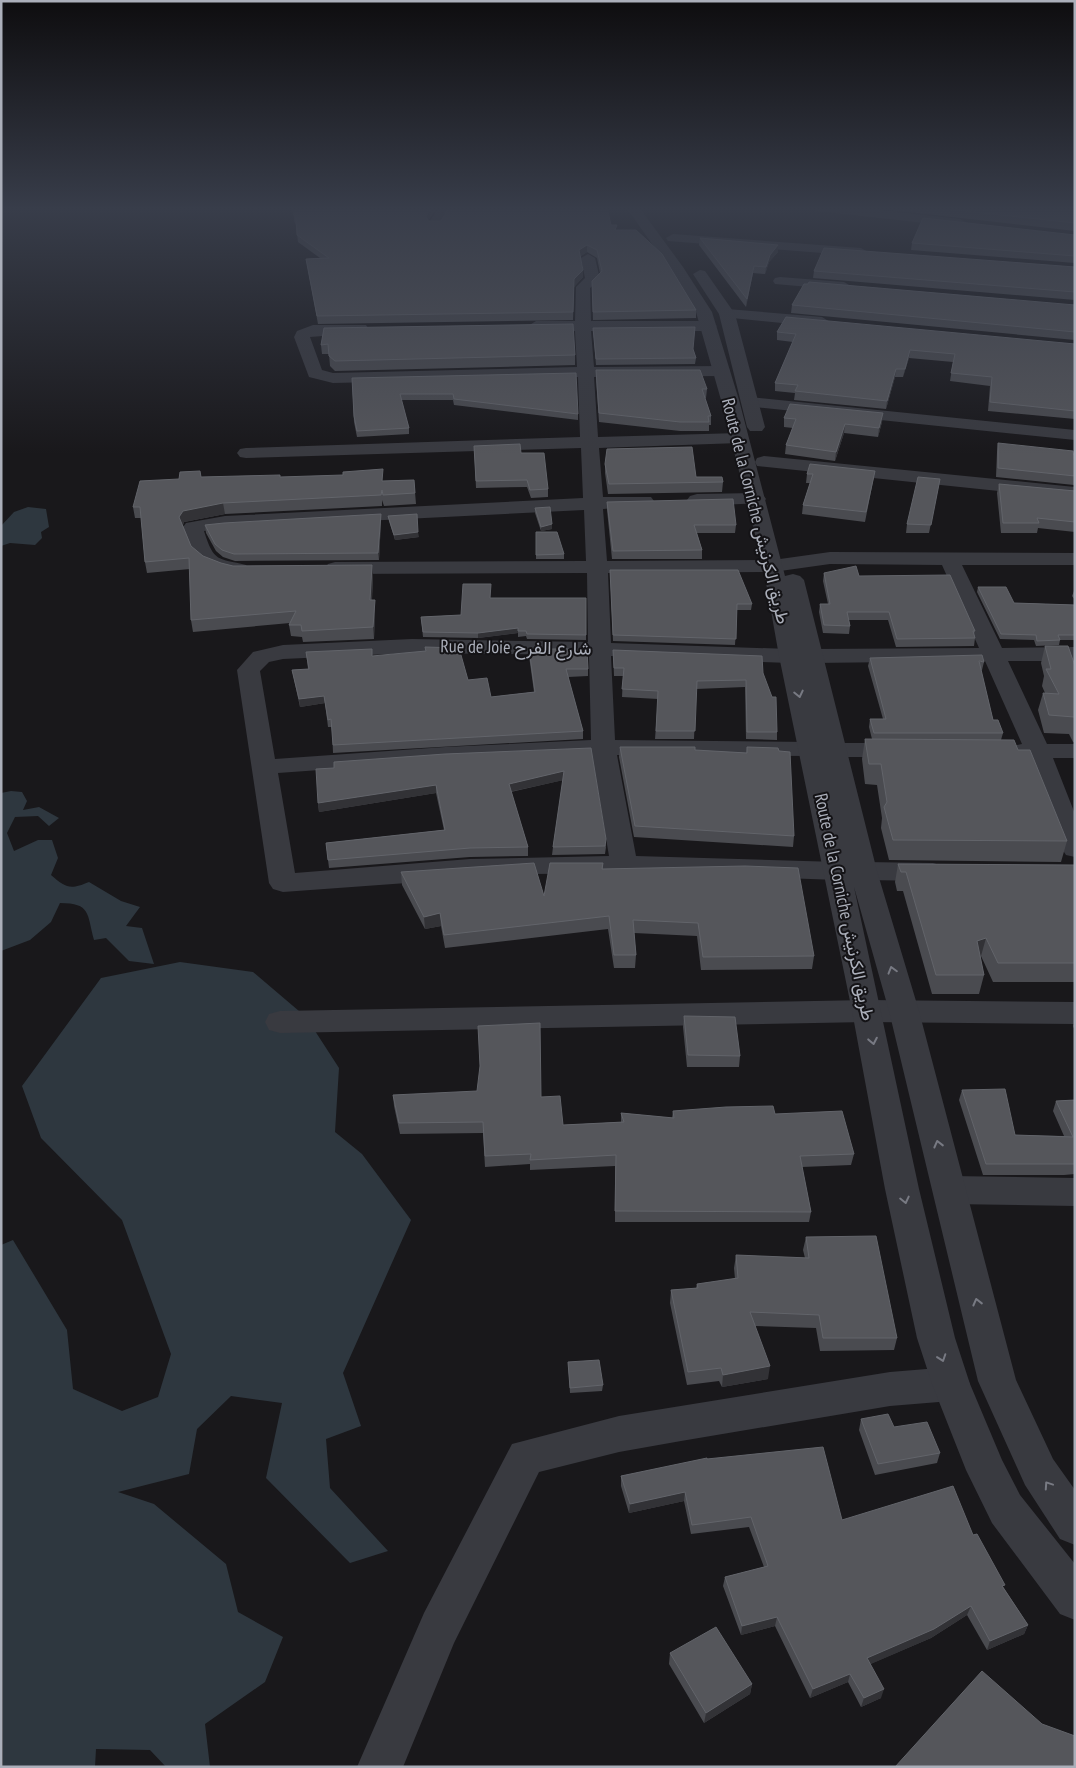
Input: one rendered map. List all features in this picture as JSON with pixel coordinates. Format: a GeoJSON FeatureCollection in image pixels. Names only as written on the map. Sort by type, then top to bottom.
{"type":"FeatureCollection","features":[{"type":"Feature","properties":{"kind":"street"},"geometry":{"type":"LineString","coordinates":[[584,290],[583,326],[601,649],[603,747],[624,865]]}},
{"type":"Feature","properties":{"kind":"street","name":"Route de la Corniche طريق الكرنيش"},"geometry":{"type":"LineString","coordinates":[[694,290],[728,318]]}},
{"type":"Feature","properties":{"kind":"street","name":"Route de la Corniche طريق الكرنيش"},"geometry":{"type":"LineString","coordinates":[[708,290],[728,318],[764,462],[781,564],[851,871],[867,1011],[926,1300],[936,1338],[951,1384],[986,1470],[1006,1509],[1075,1599]]}},
{"type":"Feature","properties":{"kind":"street"},"geometry":{"type":"LineString","coordinates":[[728,318],[765,298],[772,290]]}},
{"type":"Feature","properties":{"kind":"street","name":"Route de la Corniche طريق الكرنيش"},"geometry":{"type":"LineString","coordinates":[[728,318],[722,371],[756,499],[781,564]]}},
{"type":"Feature","properties":{"kind":"street"},"geometry":{"type":"LineString","coordinates":[[523,327],[583,326],[728,318],[837,323]]}},
{"type":"Feature","properties":{"kind":"street"},"geometry":{"type":"LineString","coordinates":[[375,328],[313,330],[305,333],[302,337],[315,373],[320,376],[333,378],[722,371]]}},
{"type":"Feature","properties":{"kind":"street"},"geometry":{"type":"LineString","coordinates":[[750,402],[1075,435]]}},
{"type":"Feature","properties":{"kind":"street"},"geometry":{"type":"LineString","coordinates":[[246,453],[739,438]]}},
{"type":"Feature","properties":{"kind":"street"},"geometry":{"type":"LineString","coordinates":[[764,462],[1075,493]]}},
{"type":"Feature","properties":{"kind":"street"},"geometry":{"type":"LineString","coordinates":[[257,569],[235,569],[211,563],[202,553],[193,527],[225,522],[594,502],[756,499]]}},
{"type":"Feature","properties":{"kind":"street"},"geometry":{"type":"LineString","coordinates":[[315,568],[781,564],[830,558],[1075,559]]}},
{"type":"Feature","properties":{"kind":"street"},"geometry":{"type":"LineString","coordinates":[[949,558],[1038,751],[1072,865]]}},
{"type":"Feature","properties":{"kind":"street","name":"Rue de Joie شارع الفرح"},"geometry":{"type":"LineString","coordinates":[[263,766],[248,670],[260,657],[283,652],[412,646],[521,646],[801,656],[1075,654]]}},
{"type":"Feature","properties":{"kind":"street"},"geometry":{"type":"LineString","coordinates":[[922,750],[603,747],[445,754],[263,766],[283,883],[462,868],[624,865],[960,872]]}},
{"type":"Feature","properties":{"kind":"street"},"geometry":{"type":"LineString","coordinates":[[999,750],[1075,751]]}},
{"type":"Feature","properties":{"kind":"street","name":"Route de la Corniche طريق الكرنيش"},"geometry":{"type":"LineString","coordinates":[[851,871],[904,1011],[997,1381],[1039,1472],[1075,1525]]}},
{"type":"Feature","properties":{"kind":"street"},"geometry":{"type":"LineString","coordinates":[[280,1022],[867,1011],[1075,1013]]}},
{"type":"Feature","properties":{"kind":"street"},"geometry":{"type":"LineString","coordinates":[[950,1190],[1075,1192]]}},
{"type":"Feature","properties":{"kind":"street"},"geometry":{"type":"LineString","coordinates":[[380,1767],[439,1628],[526,1457],[619,1434],[890,1390],[951,1384]]}},
{"type":"Feature","properties":{"kind":"shaded area"},"geometry":{"type":"Polygon","coordinates":[[[28,507],[46,509],[49,527],[41,532],[42,538],[35,545],[10,543],[1,546],[1,526],[14,512],[28,507]]]}},
{"type":"Feature","properties":{"kind":"shaded area"},"geometry":{"type":"Polygon","coordinates":[[[11,791],[22,792],[27,801],[23,810],[39,807],[59,818],[49,826],[38,816],[15,817],[7,833],[14,851],[38,840],[52,840],[58,858],[51,875],[56,879],[65,885],[73,887],[89,882],[121,901],[140,907],[126,926],[142,928],[154,964],[129,961],[106,938],[94,940],[88,917],[83,908],[77,905],[60,903],[51,922],[30,940],[1,951],[1,793],[11,791]]]}},
{"type":"Feature","properties":{"kind":"shaded area"},"geometry":{"type":"Polygon","coordinates":[[[180,962],[253,972],[306,1017],[339,1068],[335,1132],[362,1154],[411,1220],[343,1373],[361,1426],[326,1439],[330,1488],[388,1551],[350,1563],[266,1478],[282,1403],[231,1396],[197,1429],[189,1474],[118,1492],[154,1504],[226,1564],[238,1612],[283,1637],[265,1682],[205,1724],[210,1767],[166,1767],[150,1750],[96,1749],[95,1767],[3,1767],[1,1245],[13,1240],[67,1330],[73,1389],[122,1411],[158,1397],[171,1354],[122,1220],[41,1138],[22,1086],[101,978],[180,962]]]}},
{"type":"Feature","properties":{"kind":"building"},"geometry":{"type":"Polygon","coordinates":[[[312,290],[574,290],[573,312],[317,316],[312,290]]]}},
{"type":"Feature","properties":{"kind":"building"},"geometry":{"type":"Polygon","coordinates":[[[592,290],[684,290],[696,310],[593,312],[592,290]]]}},
{"type":"Feature","properties":{"kind":"building"},"geometry":{"type":"Polygon","coordinates":[[[740,290],[749,290],[747,299],[740,290]]]}},
{"type":"Feature","properties":{"kind":"building"},"geometry":{"type":"Polygon","coordinates":[[[801,290],[896,290],[1075,305],[1075,332],[792,305],[801,290]]]}},
{"type":"Feature","properties":{"kind":"building"},"geometry":{"type":"Polygon","coordinates":[[[1044,290],[1075,290],[1075,292],[1044,290]]]}},
{"type":"Feature","properties":{"kind":"building"},"geometry":{"type":"Polygon","coordinates":[[[786,317],[1075,344],[1075,411],[990,402],[992,377],[951,373],[955,354],[910,350],[905,369],[896,369],[887,401],[795,391],[798,385],[775,383],[796,334],[777,332],[786,317]]]}},
{"type":"Feature","properties":{"kind":"building"},"geometry":{"type":"Polygon","coordinates":[[[573,324],[575,355],[335,361],[329,356],[328,344],[321,345],[324,328],[573,324]]]}},
{"type":"Feature","properties":{"kind":"building"},"geometry":{"type":"Polygon","coordinates":[[[695,327],[693,349],[696,358],[596,359],[593,328],[695,327]]]}},
{"type":"Feature","properties":{"kind":"building"},"geometry":{"type":"Polygon","coordinates":[[[596,370],[700,370],[707,389],[702,389],[711,416],[708,416],[709,422],[680,422],[599,413],[596,370]]]}},
{"type":"Feature","properties":{"kind":"building"},"geometry":{"type":"Polygon","coordinates":[[[576,373],[578,414],[454,399],[453,394],[400,394],[409,428],[357,431],[354,416],[352,378],[576,373]]]}},
{"type":"Feature","properties":{"kind":"building"},"geometry":{"type":"Polygon","coordinates":[[[790,404],[883,413],[879,428],[845,424],[836,452],[786,445],[796,419],[784,418],[790,404]]]}},
{"type":"Feature","properties":{"kind":"building"},"geometry":{"type":"Polygon","coordinates":[[[998,443],[1073,451],[1075,476],[998,468],[998,443]]]}},
{"type":"Feature","properties":{"kind":"building"},"geometry":{"type":"Polygon","coordinates":[[[520,444],[521,453],[544,453],[548,489],[530,490],[527,480],[476,481],[474,446],[520,444]]]}},
{"type":"Feature","properties":{"kind":"building"},"geometry":{"type":"Polygon","coordinates":[[[692,447],[696,477],[722,477],[723,482],[609,484],[605,464],[607,449],[692,447]]]}},
{"type":"Feature","properties":{"kind":"building"},"geometry":{"type":"Polygon","coordinates":[[[810,464],[875,471],[866,512],[803,505],[813,474],[807,474],[810,464]]]}},
{"type":"Feature","properties":{"kind":"building"},"geometry":{"type":"Polygon","coordinates":[[[383,469],[382,481],[414,480],[415,493],[383,495],[382,490],[381,495],[223,503],[183,511],[179,517],[191,546],[203,556],[233,566],[372,565],[370,600],[375,600],[373,627],[302,631],[301,625],[289,625],[296,611],[191,620],[189,558],[145,562],[140,507],[133,507],[140,481],[179,479],[180,472],[200,471],[201,477],[280,475],[280,477],[343,475],[343,472],[383,469]]]}},
{"type":"Feature","properties":{"kind":"building"},"geometry":{"type":"Polygon","coordinates":[[[918,477],[940,479],[931,525],[907,524],[918,477]]]}},
{"type":"Feature","properties":{"kind":"building"},"geometry":{"type":"Polygon","coordinates":[[[999,484],[1075,491],[1075,522],[1037,518],[1039,523],[1003,523],[999,484]]]}},
{"type":"Feature","properties":{"kind":"building"},"geometry":{"type":"Polygon","coordinates":[[[733,499],[736,525],[694,525],[702,550],[613,551],[607,502],[733,499]]]}},
{"type":"Feature","properties":{"kind":"building"},"geometry":{"type":"Polygon","coordinates":[[[550,507],[552,524],[541,527],[535,508],[550,507]]]}},
{"type":"Feature","properties":{"kind":"building"},"geometry":{"type":"Polygon","coordinates":[[[381,514],[378,553],[234,554],[222,550],[215,544],[205,525],[224,523],[381,514]]]}},
{"type":"Feature","properties":{"kind":"building"},"geometry":{"type":"Polygon","coordinates":[[[417,514],[418,532],[394,535],[388,516],[417,514]]]}},
{"type":"Feature","properties":{"kind":"building"},"geometry":{"type":"Polygon","coordinates":[[[536,532],[557,532],[564,554],[536,555],[536,532]]]}},
{"type":"Feature","properties":{"kind":"building"},"geometry":{"type":"Polygon","coordinates":[[[856,566],[859,576],[950,575],[975,631],[973,631],[975,638],[897,639],[889,612],[847,612],[850,626],[824,625],[820,604],[830,604],[824,573],[856,566]]]}},
{"type":"Feature","properties":{"kind":"building"},"geometry":{"type":"Polygon","coordinates":[[[610,570],[738,570],[752,604],[737,604],[736,639],[613,635],[610,570]]]}},
{"type":"Feature","properties":{"kind":"building"},"geometry":{"type":"Polygon","coordinates":[[[463,584],[491,584],[490,598],[586,598],[586,635],[527,634],[526,631],[518,631],[518,628],[478,633],[423,632],[421,617],[461,615],[463,584]]]}},
{"type":"Feature","properties":{"kind":"building"},"geometry":{"type":"Polygon","coordinates":[[[978,587],[1006,587],[1014,603],[1075,605],[1075,635],[1058,635],[1060,640],[1037,641],[1036,635],[1001,634],[978,587]]]}},
{"type":"Feature","properties":{"kind":"building"},"geometry":{"type":"Polygon","coordinates":[[[1045,646],[1068,646],[1075,666],[1075,718],[1049,715],[1043,693],[1059,694],[1046,669],[1051,669],[1045,646]]]}},
{"type":"Feature","properties":{"kind":"building"},"geometry":{"type":"Polygon","coordinates":[[[425,647],[459,648],[468,680],[487,678],[491,697],[535,692],[529,649],[587,649],[588,669],[566,669],[583,731],[333,745],[331,719],[328,720],[324,696],[299,699],[292,670],[309,669],[306,652],[372,649],[372,656],[426,651],[425,647]]]}},
{"type":"Feature","properties":{"kind":"building"},"geometry":{"type":"Polygon","coordinates":[[[613,650],[762,656],[763,673],[772,697],[776,697],[777,732],[747,732],[746,680],[697,681],[695,731],[656,731],[658,691],[622,689],[624,668],[614,668],[613,650]]]}},
{"type":"Feature","properties":{"kind":"building"},"geometry":{"type":"Polygon","coordinates":[[[982,655],[984,662],[979,661],[993,720],[998,720],[1003,733],[874,733],[870,719],[886,719],[870,658],[982,655]]]}},
{"type":"Feature","properties":{"kind":"building"},"geometry":{"type":"Polygon","coordinates":[[[865,739],[1014,740],[1018,750],[1030,750],[1067,841],[893,840],[884,807],[887,802],[881,764],[869,764],[865,739]]]}},
{"type":"Feature","properties":{"kind":"building"},"geometry":{"type":"Polygon","coordinates":[[[620,747],[695,747],[695,750],[747,753],[747,747],[778,748],[779,751],[790,752],[794,836],[635,826],[620,747]]]}},
{"type":"Feature","properties":{"kind":"building"},"geometry":{"type":"Polygon","coordinates":[[[591,748],[606,839],[605,846],[553,847],[564,771],[509,784],[528,847],[470,848],[328,860],[326,843],[445,830],[436,785],[318,803],[316,769],[334,768],[334,762],[445,754],[591,748]]]}},
{"type":"Feature","properties":{"kind":"building"},"geometry":{"type":"Polygon","coordinates":[[[534,863],[544,896],[550,863],[603,863],[602,869],[745,866],[798,868],[814,956],[703,957],[698,923],[633,920],[636,955],[614,955],[609,916],[444,935],[440,913],[424,917],[401,872],[534,863]]]}},
{"type":"Feature","properties":{"kind":"building"},"geometry":{"type":"Polygon","coordinates":[[[898,864],[1075,865],[1075,963],[998,963],[986,938],[977,941],[984,975],[936,975],[906,872],[901,872],[898,864]]]}},
{"type":"Feature","properties":{"kind":"building"},"geometry":{"type":"Polygon","coordinates":[[[684,1016],[735,1017],[740,1056],[688,1055],[684,1016]]]}},
{"type":"Feature","properties":{"kind":"building"},"geometry":{"type":"Polygon","coordinates":[[[540,1023],[541,1097],[560,1096],[563,1125],[624,1122],[621,1113],[674,1118],[673,1111],[726,1107],[773,1106],[775,1114],[842,1111],[854,1154],[800,1156],[811,1212],[615,1211],[616,1155],[530,1160],[531,1154],[485,1156],[483,1122],[399,1123],[393,1095],[477,1091],[480,1066],[478,1026],[540,1023]]]}},
{"type":"Feature","properties":{"kind":"building"},"geometry":{"type":"Polygon","coordinates":[[[1005,1089],[1015,1135],[1073,1137],[1056,1101],[1075,1100],[1075,1164],[986,1164],[962,1090],[1005,1089]]]}},
{"type":"Feature","properties":{"kind":"building"},"geometry":{"type":"Polygon","coordinates":[[[876,1236],[897,1338],[823,1338],[819,1315],[750,1312],[770,1366],[723,1375],[721,1368],[688,1372],[671,1290],[698,1288],[697,1284],[738,1278],[736,1255],[809,1258],[806,1237],[876,1236]]]}},
{"type":"Feature","properties":{"kind":"building"},"geometry":{"type":"Polygon","coordinates":[[[599,1360],[603,1385],[570,1388],[568,1362],[599,1360]]]}},
{"type":"Feature","properties":{"kind":"building"},"geometry":{"type":"Polygon","coordinates":[[[888,1414],[894,1427],[927,1422],[940,1453],[878,1464],[861,1419],[888,1414]]]}},
{"type":"Feature","properties":{"kind":"building"},"geometry":{"type":"Polygon","coordinates":[[[823,1447],[842,1520],[953,1486],[973,1535],[977,1534],[1005,1585],[1002,1586],[1028,1625],[990,1641],[971,1606],[934,1629],[867,1658],[884,1689],[864,1698],[850,1674],[813,1689],[777,1617],[742,1626],[725,1577],[768,1566],[751,1517],[692,1525],[685,1492],[630,1504],[621,1476],[707,1458],[823,1447]]]}},
{"type":"Feature","properties":{"kind":"building"},"geometry":{"type":"Polygon","coordinates":[[[716,1627],[752,1684],[706,1713],[670,1653],[716,1627]]]}},
{"type":"Feature","properties":{"kind":"building"},"geometry":{"type":"Polygon","coordinates":[[[982,1671],[1042,1724],[1075,1736],[1075,1767],[895,1767],[982,1671]]]}}]}
